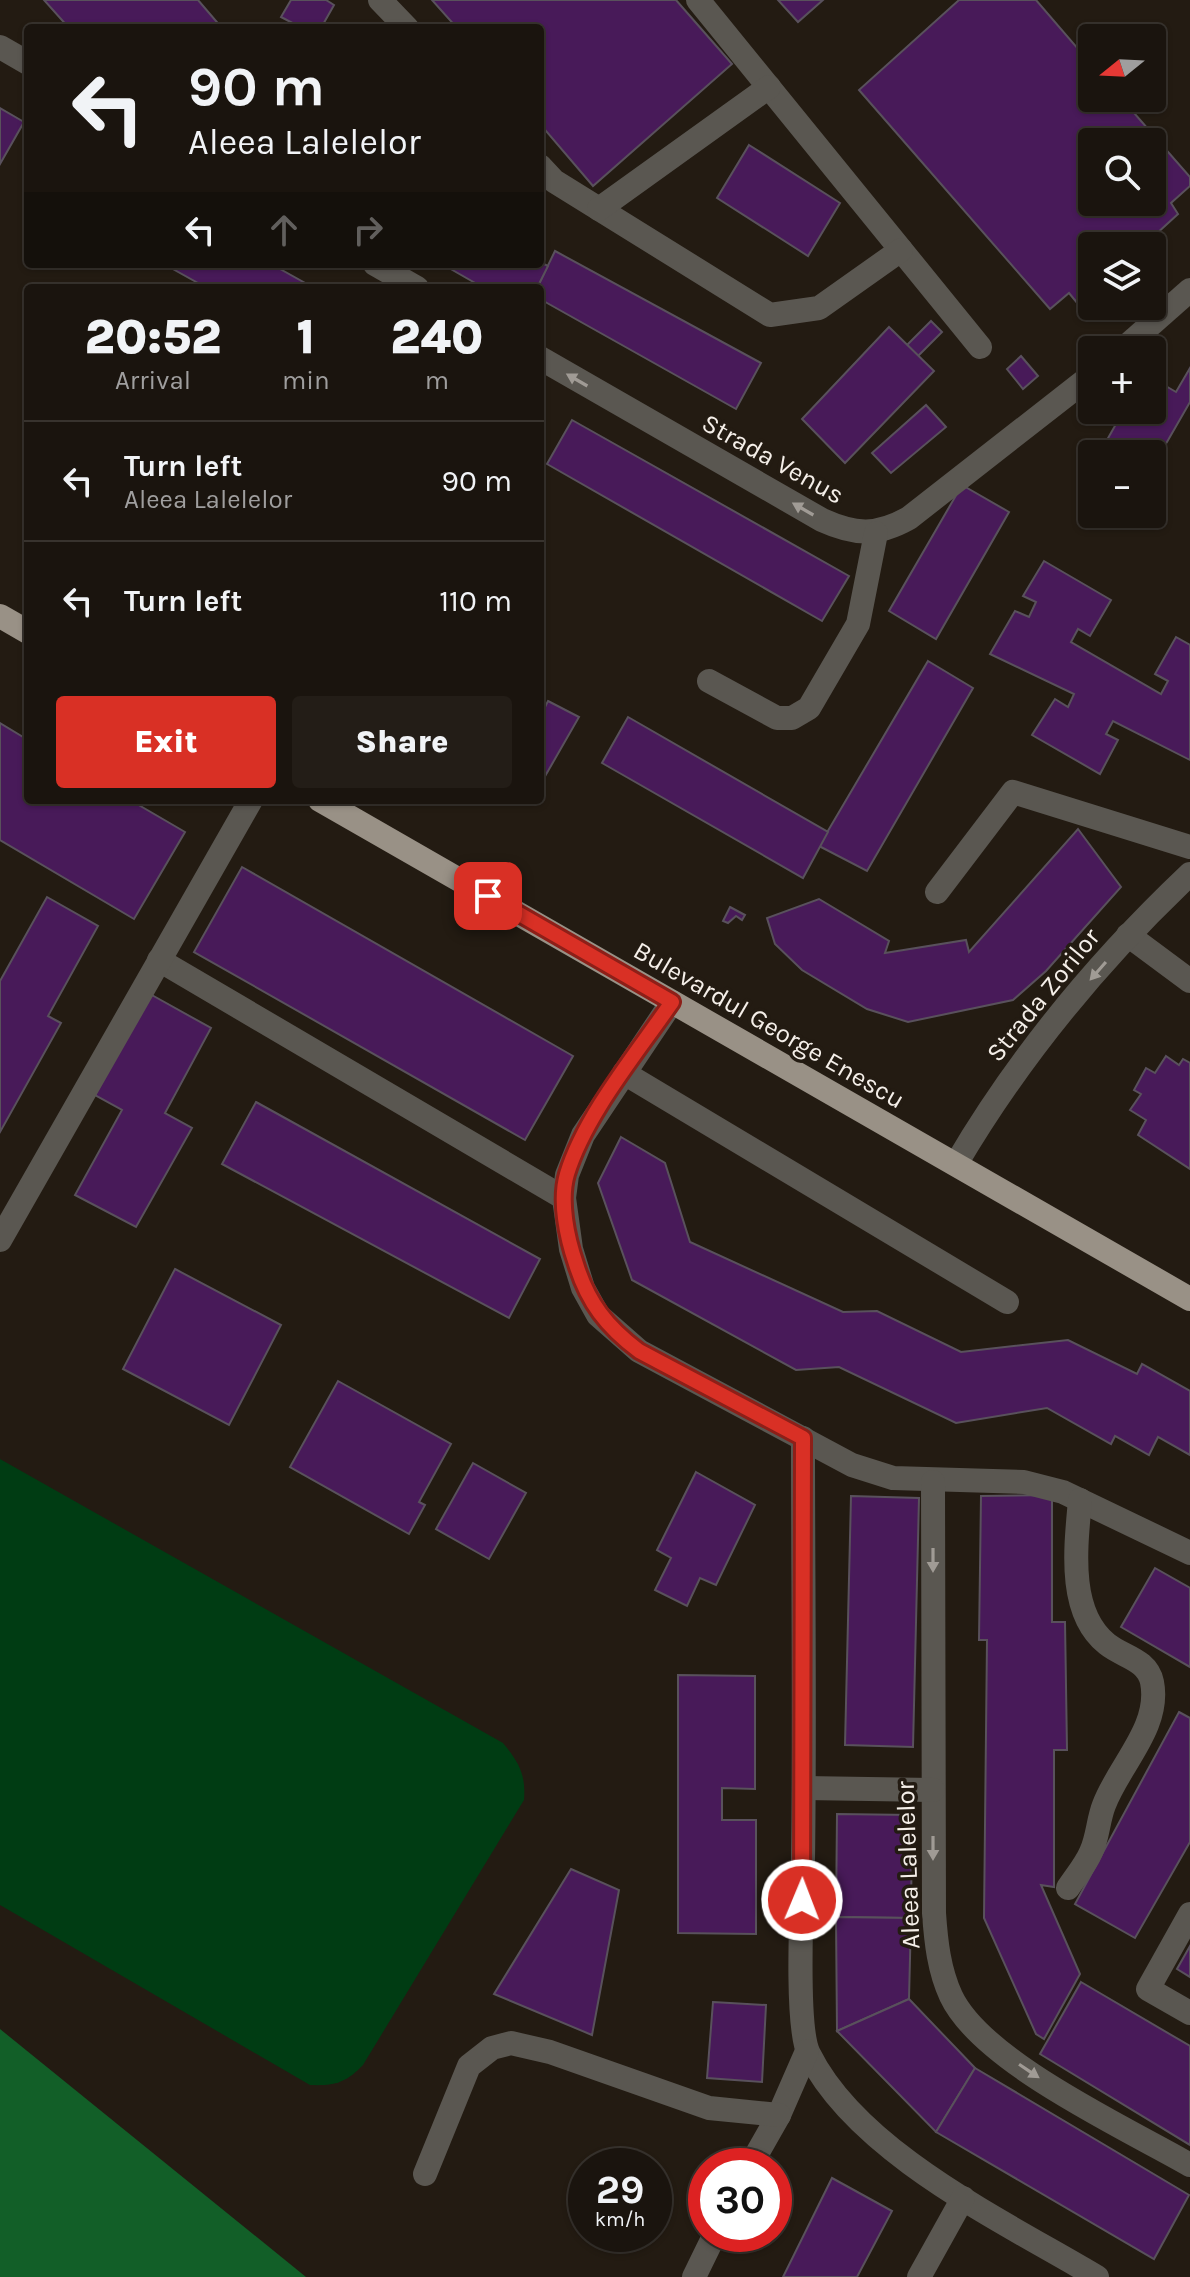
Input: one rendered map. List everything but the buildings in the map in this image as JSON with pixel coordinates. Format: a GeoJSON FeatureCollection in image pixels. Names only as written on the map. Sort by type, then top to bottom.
{"type":"FeatureCollection","features":[{"type":"Feature","properties":{"kind":"main road"},"geometry":{"type":"LineString","coordinates":[[0,616],[24,630]]}},
{"type":"Feature","properties":{"kind":"main road","name":"Bulevardul George Enescu"},"geometry":{"type":"LineString","coordinates":[[331,804],[1190,1299]]}},
{"type":"Feature","properties":{"kind":"street"},"geometry":{"type":"LineString","coordinates":[[380,0],[403,24]]}},
{"type":"Feature","properties":{"kind":"street"},"geometry":{"type":"LineString","coordinates":[[698,0],[980,347]]}},
{"type":"Feature","properties":{"kind":"street"},"geometry":{"type":"LineString","coordinates":[[0,47],[24,61]]}},
{"type":"Feature","properties":{"kind":"street"},"geometry":{"type":"LineString","coordinates":[[599,209],[769,87]]}},
{"type":"Feature","properties":{"kind":"street"},"geometry":{"type":"LineString","coordinates":[[544,170],[554,181],[770,315],[819,308],[901,250]]}},
{"type":"Feature","properties":{"kind":"street"},"geometry":{"type":"LineString","coordinates":[[382,268],[410,284]]}},
{"type":"Feature","properties":{"kind":"street"},"geometry":{"type":"LineString","coordinates":[[1138,336],[1190,290]]}},
{"type":"Feature","properties":{"kind":"street","name":"Strada Venus"},"geometry":{"type":"LineString","coordinates":[[544,360],[822,520],[851,531],[876,533]]}},
{"type":"Feature","properties":{"kind":"street"},"geometry":{"type":"LineString","coordinates":[[709,681],[777,718],[792,718],[809,708],[858,624],[876,533],[909,518],[1078,386]]}},
{"type":"Feature","properties":{"kind":"street"},"geometry":{"type":"LineString","coordinates":[[937,892],[1013,792],[1190,847]]}},
{"type":"Feature","properties":{"kind":"street"},"geometry":{"type":"LineString","coordinates":[[0,1240],[249,804]]}},
{"type":"Feature","properties":{"kind":"street","name":"Strada Zorilor"},"geometry":{"type":"LineString","coordinates":[[956,1164],[994,1100],[1051,1025],[1128,935],[1190,874]]}},
{"type":"Feature","properties":{"kind":"street"},"geometry":{"type":"LineString","coordinates":[[1128,935],[1190,981]]}},
{"type":"Feature","properties":{"kind":"street"},"geometry":{"type":"LineString","coordinates":[[159,960],[564,1198]]}},
{"type":"Feature","properties":{"kind":"street"},"geometry":{"type":"LineString","coordinates":[[672,1002],[583,1135],[567,1175],[564,1198],[571,1249],[583,1288],[598,1315],[639,1351],[852,1465],[893,1478],[933,1482],[1024,1482],[1080,1500],[1190,1553]]}},
{"type":"Feature","properties":{"kind":"street"},"geometry":{"type":"LineString","coordinates":[[624,1073],[1007,1302]]}},
{"type":"Feature","properties":{"kind":"street"},"geometry":{"type":"LineString","coordinates":[[760,2148],[779,2115],[807,2051],[802,1958],[803,1438]]}},
{"type":"Feature","properties":{"kind":"street","name":"Aleea Lalelelor"},"geometry":{"type":"LineString","coordinates":[[933,1482],[936,1943],[952,1999],[970,2023],[994,2046],[1035,2075],[1190,2165]]}},
{"type":"Feature","properties":{"kind":"street"},"geometry":{"type":"LineString","coordinates":[[1068,1888],[1092,1851],[1104,1804],[1153,1710],[1152,1679],[1139,1661],[1107,1644],[1087,1621],[1080,1594],[1076,1545],[1080,1500]]}},
{"type":"Feature","properties":{"kind":"street"},"geometry":{"type":"LineString","coordinates":[[804,1788],[933,1790]]}},
{"type":"Feature","properties":{"kind":"street"},"geometry":{"type":"LineString","coordinates":[[1190,1914],[1148,1989],[1190,2013]]}},
{"type":"Feature","properties":{"kind":"street"},"geometry":{"type":"LineString","coordinates":[[425,2174],[469,2066],[492,2048],[511,2043],[550,2052],[709,2108],[779,2115]]}},
{"type":"Feature","properties":{"kind":"street"},"geometry":{"type":"LineString","coordinates":[[807,2051],[861,2121],[910,2164],[1097,2277]]}},
{"type":"Feature","properties":{"kind":"street"},"geometry":{"type":"LineString","coordinates":[[919,2277],[963,2198]]}},
{"type":"Feature","properties":{"kind":"street"},"geometry":{"type":"LineString","coordinates":[[694,2277],[706,2252]]}},
{"type":"Feature","properties":{"kind":"green space"},"geometry":{"type":"Polygon","coordinates":[[[0,1459],[503,1743],[517,1763],[524,1783],[524,1800],[363,2065],[345,2080],[310,2085],[0,1905],[0,1459]]]}},
{"type":"Feature","properties":{"kind":"green space"},"geometry":{"type":"Polygon","coordinates":[[[0,2029],[306,2277],[0,2277],[0,2029]]]}},
{"type":"Feature","properties":{"kind":"route"},"geometry":{"type":"LineString","coordinates":[[488,896],[672,1002],[583,1135],[567,1175],[564,1198],[571,1249],[583,1288],[598,1315],[614,1332],[639,1351],[803,1438],[802,1900]]}}]}
